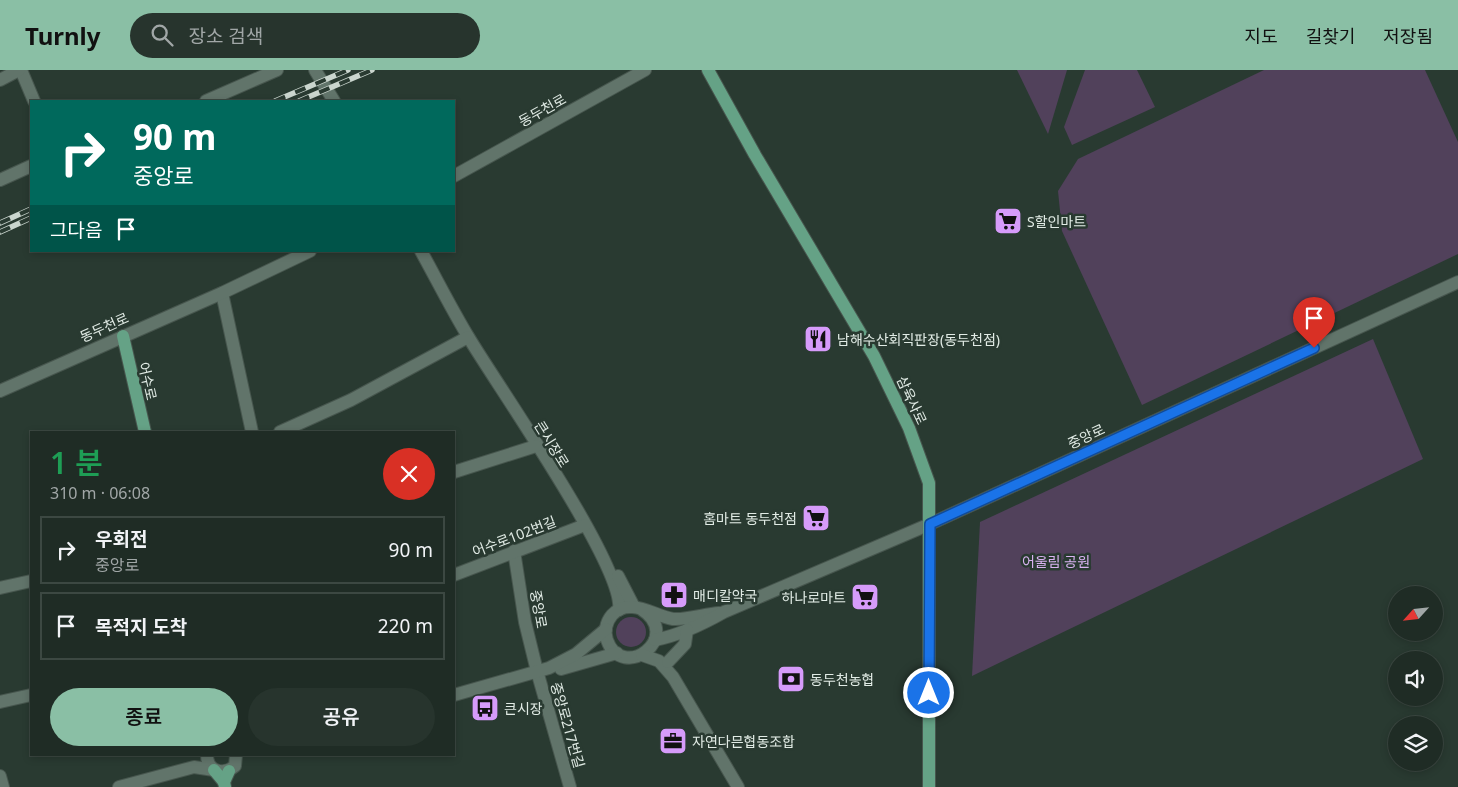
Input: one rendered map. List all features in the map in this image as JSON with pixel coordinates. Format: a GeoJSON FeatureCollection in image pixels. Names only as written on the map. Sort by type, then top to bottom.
{"type":"FeatureCollection","features":[{"type":"Feature","properties":{"kind":"main road","name":"삼육사로"},"geometry":{"type":"LineString","coordinates":[[708,70],[755,155],[874,356],[909,428],[929,483],[929,787]]}},
{"type":"Feature","properties":{"kind":"main road","name":"어수로"},"geometry":{"type":"LineString","coordinates":[[122,336],[145,431]]}},
{"type":"Feature","properties":{"kind":"main road"},"geometry":{"type":"LineString","coordinates":[[214,770],[232,769]]}},
{"type":"Feature","properties":{"kind":"street"},"geometry":{"type":"LineString","coordinates":[[0,80],[20,70],[34,100]]}},
{"type":"Feature","properties":{"kind":"street"},"geometry":{"type":"LineString","coordinates":[[208,100],[277,70]]}},
{"type":"Feature","properties":{"kind":"street"},"geometry":{"type":"LineString","coordinates":[[315,70],[333,100]]}},
{"type":"Feature","properties":{"kind":"street","name":"동두천로"},"geometry":{"type":"LineString","coordinates":[[455,175],[646,70]]}},
{"type":"Feature","properties":{"kind":"street"},"geometry":{"type":"LineString","coordinates":[[0,180],[30,166]]}},
{"type":"Feature","properties":{"kind":"street","name":"동두천로"},"geometry":{"type":"LineString","coordinates":[[0,391],[222,293],[308,252]]}},
{"type":"Feature","properties":{"kind":"street","name":"큰시장로"},"geometry":{"type":"LineString","coordinates":[[422,252],[468,337],[585,525],[608,567]]}},
{"type":"Feature","properties":{"kind":"street","name":"중앙로"},"geometry":{"type":"LineString","coordinates":[[724,612],[930,524],[1458,282]]}},
{"type":"Feature","properties":{"kind":"street"},"geometry":{"type":"LineString","coordinates":[[222,293],[252,431]]}},
{"type":"Feature","properties":{"kind":"street"},"geometry":{"type":"LineString","coordinates":[[282,431],[351,400],[468,337]]}},
{"type":"Feature","properties":{"kind":"street"},"geometry":{"type":"LineString","coordinates":[[455,472],[536,446]]}},
{"type":"Feature","properties":{"kind":"street","name":"어수로102번길"},"geometry":{"type":"LineString","coordinates":[[455,576],[514,551],[585,525]]}},
{"type":"Feature","properties":{"kind":"street","name":"중앙로"},"geometry":{"type":"LineString","coordinates":[[514,551],[525,622],[543,670]]}},
{"type":"Feature","properties":{"kind":"street"},"geometry":{"type":"LineString","coordinates":[[608,567],[620,578],[638,608],[648,613],[656,625],[655,640],[652,646],[642,655],[629,658],[616,653],[608,642],[606,629],[608,621],[619,610],[638,608],[674,619],[724,612]]}},
{"type":"Feature","properties":{"kind":"street"},"geometry":{"type":"LineString","coordinates":[[608,567],[617,588],[619,610]]}},
{"type":"Feature","properties":{"kind":"street"},"geometry":{"type":"LineString","coordinates":[[0,588],[30,581]]}},
{"type":"Feature","properties":{"kind":"street"},"geometry":{"type":"LineString","coordinates":[[655,640],[672,637],[724,612]]}},
{"type":"Feature","properties":{"kind":"street"},"geometry":{"type":"LineString","coordinates":[[455,694],[543,670],[576,654],[606,629]]}},
{"type":"Feature","properties":{"kind":"street"},"geometry":{"type":"LineString","coordinates":[[668,662],[685,644],[687,630]]}},
{"type":"Feature","properties":{"kind":"street"},"geometry":{"type":"LineString","coordinates":[[655,640],[668,662],[673,677]]}},
{"type":"Feature","properties":{"kind":"street"},"geometry":{"type":"LineString","coordinates":[[543,670],[557,670],[616,653]]}},
{"type":"Feature","properties":{"kind":"street"},"geometry":{"type":"LineString","coordinates":[[642,655],[659,661],[673,677],[738,787]]}},
{"type":"Feature","properties":{"kind":"street","name":"중앙로217번길"},"geometry":{"type":"LineString","coordinates":[[543,670],[570,787]]}},
{"type":"Feature","properties":{"kind":"street"},"geometry":{"type":"LineString","coordinates":[[0,702],[30,695]]}},
{"type":"Feature","properties":{"kind":"street"},"geometry":{"type":"LineString","coordinates":[[194,767],[204,756]]}},
{"type":"Feature","properties":{"kind":"street"},"geometry":{"type":"LineString","coordinates":[[205,756],[209,765],[214,770]]}},
{"type":"Feature","properties":{"kind":"street"},"geometry":{"type":"LineString","coordinates":[[118,787],[194,767],[214,770]]}},
{"type":"Feature","properties":{"kind":"street"},"geometry":{"type":"LineString","coordinates":[[0,776],[3,787]]}},
{"type":"Feature","properties":{"kind":"green space"},"geometry":{"type":"Polygon","coordinates":[[[1017,70],[1067,70],[1048,134],[1017,70]]]}},
{"type":"Feature","properties":{"kind":"green space"},"geometry":{"type":"Polygon","coordinates":[[[1085,70],[1137,70],[1155,107],[1072,145],[1064,127],[1085,70]]]}},
{"type":"Feature","properties":{"kind":"green space"},"geometry":{"type":"Polygon","coordinates":[[[1264,70],[1425,70],[1458,142],[1458,254],[1142,405],[1062,231],[1058,191],[1078,159],[1264,70]]]}},
{"type":"Feature","properties":{"kind":"green space","name":"어울림 공원"},"geometry":{"type":"Polygon","coordinates":[[[1373,339],[1423,459],[972,676],[980,522],[1373,339]]]}},
{"type":"Feature","properties":{"kind":"green space"},"geometry":{"type":"Polygon","coordinates":[[[631,617],[637,618],[645,626],[645,638],[637,646],[631,647],[625,646],[617,638],[616,632],[617,626],[625,618],[631,617]]]}},
{"type":"Feature","properties":{"kind":"railway"},"geometry":{"type":"LineString","coordinates":[[277,100],[348,70]]}},
{"type":"Feature","properties":{"kind":"railway"},"geometry":{"type":"LineString","coordinates":[[301,100],[372,70]]}},
{"type":"Feature","properties":{"kind":"railway"},"geometry":{"type":"LineString","coordinates":[[0,223],[30,209]]}},
{"type":"Feature","properties":{"kind":"railway"},"geometry":{"type":"LineString","coordinates":[[0,232],[30,218]]}},
{"type":"Feature","properties":{"kind":"place","name":"S할인마트"},"geometry":{"type":"Point","coordinates":[1008,221]}},
{"type":"Feature","properties":{"kind":"place","name":"남해수산회직판장(동두천점)"},"geometry":{"type":"Point","coordinates":[818,339]}},
{"type":"Feature","properties":{"kind":"place","name":"홈마트 동두천점"},"geometry":{"type":"Point","coordinates":[816,518]}},
{"type":"Feature","properties":{"kind":"place","name":"매디칼약국"},"geometry":{"type":"Point","coordinates":[674,595]}},
{"type":"Feature","properties":{"kind":"place","name":"하나로마트"},"geometry":{"type":"Point","coordinates":[865,597]}},
{"type":"Feature","properties":{"kind":"place","name":"동두천농협"},"geometry":{"type":"Point","coordinates":[791,679]}},
{"type":"Feature","properties":{"kind":"place","name":"큰시장"},"geometry":{"type":"Point","coordinates":[485,708]}},
{"type":"Feature","properties":{"kind":"place","name":"자연다믄협동조합"},"geometry":{"type":"Point","coordinates":[673,741]}},
{"type":"Feature","properties":{"kind":"route"},"geometry":{"type":"LineString","coordinates":[[929,693],[930,524],[1314,348]]}}]}
